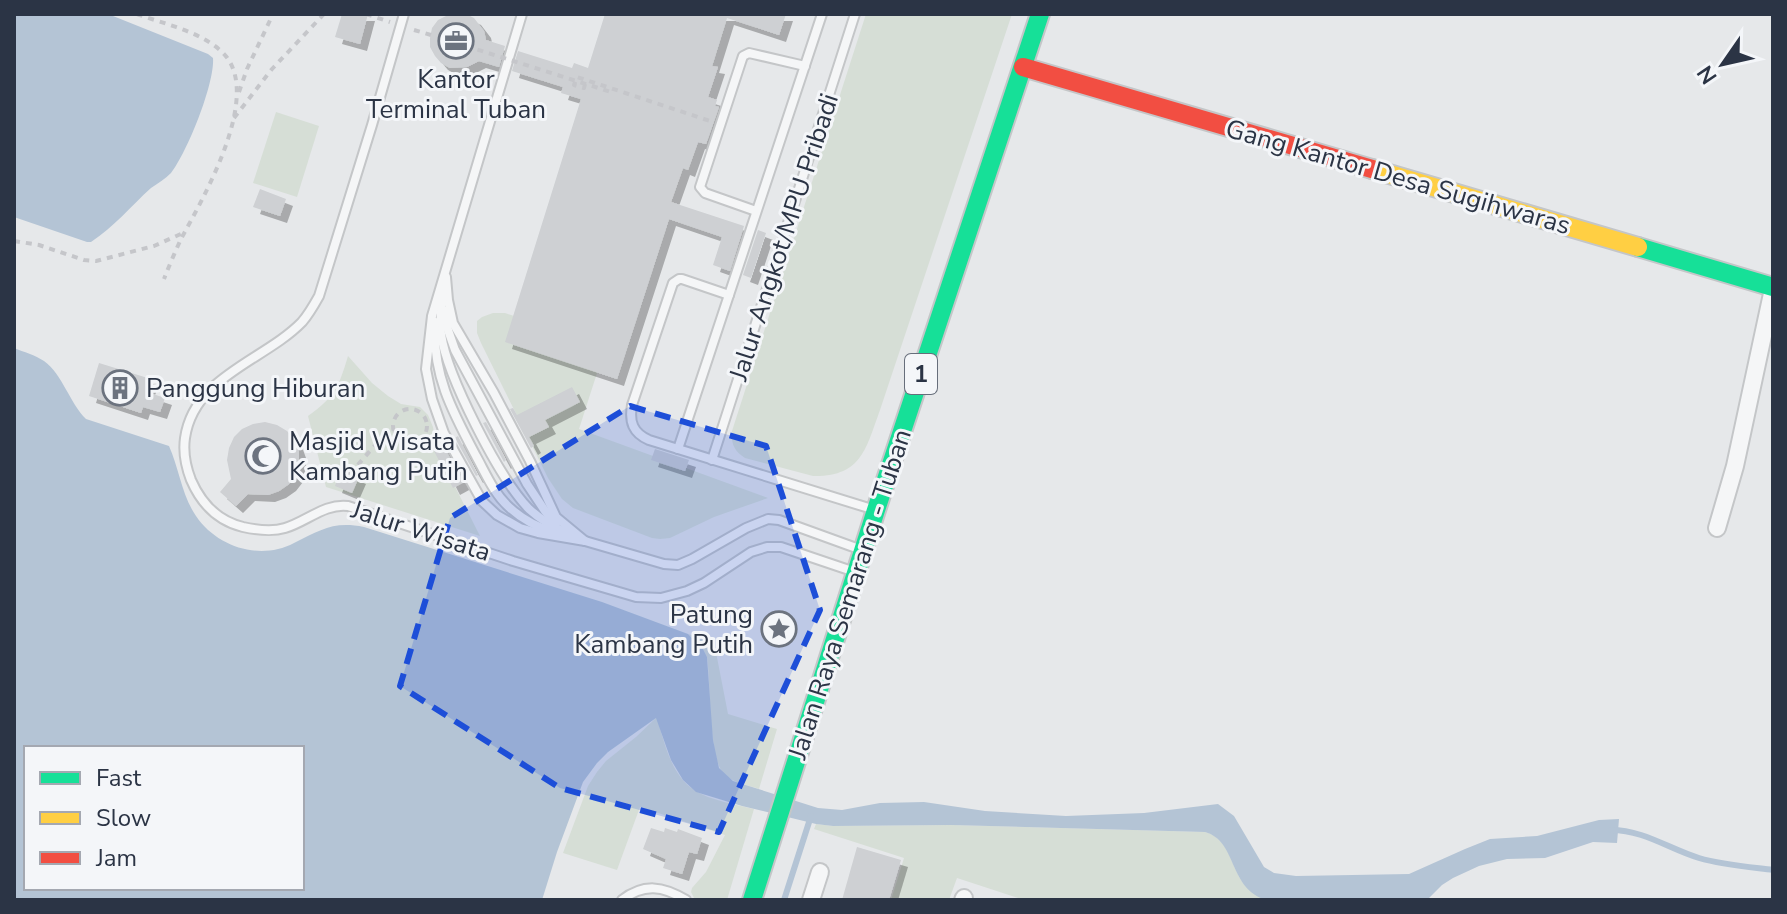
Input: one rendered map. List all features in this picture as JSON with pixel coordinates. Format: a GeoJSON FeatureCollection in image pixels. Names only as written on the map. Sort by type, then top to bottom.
{"type":"FeatureCollection","features":[{"type":"Feature","properties":{"kind":"main road","name":"Jalan Raya Semarang - Tuban"},"geometry":{"type":"LineString","coordinates":[[752,900],[876,510],[1040,14]]}},
{"type":"Feature","properties":{"kind":"main road","name":"Gang Kantor Desa Sugihwaras"},"geometry":{"type":"LineString","coordinates":[[1023,67],[1773,288]]}},
{"type":"Feature","properties":{"kind":"street"},"geometry":{"type":"LineString","coordinates":[[1717,528],[1735,466],[1773,288]]}},
{"type":"Feature","properties":{"kind":"street"},"geometry":{"type":"LineString","coordinates":[[811,900],[820,872]]}},
{"type":"Feature","properties":{"kind":"lane","name":"Jalur Wisata"},"geometry":{"type":"LineString","coordinates":[[404,14],[319,296],[304,320],[223,379],[203,397],[189,420],[185,457],[188,473],[204,502],[227,522],[267,530],[290,526],[332,507],[348,506],[513,561],[636,597],[661,598],[687,591],[751,552],[767,547],[781,547],[857,573]]}},
{"type":"Feature","properties":{"kind":"lane"},"geometry":{"type":"LineString","coordinates":[[522,14],[432,316],[426,369],[444,433],[482,501],[497,515],[530,531],[585,541]]}},
{"type":"Feature","properties":{"kind":"lane","name":"Jalur Angkot/MPU Pribadi"},"geometry":{"type":"LineString","coordinates":[[678,449],[822,14]]}},
{"type":"Feature","properties":{"kind":"lane","name":"Jalur Angkot/MPU Pribadi"},"geometry":{"type":"LineString","coordinates":[[712,460],[855,14]]}},
{"type":"Feature","properties":{"kind":"lane","name":"Jalur Angkot/MPU Pribadi"},"geometry":{"type":"LineString","coordinates":[[756,211],[700,189],[741,62],[745,55],[752,53],[805,66]]}},
{"type":"Feature","properties":{"kind":"lane"},"geometry":{"type":"LineString","coordinates":[[445,270],[453,323],[494,393],[556,517],[585,541]]}},
{"type":"Feature","properties":{"kind":"lane"},"geometry":{"type":"LineString","coordinates":[[445,270],[448,330],[461,362],[538,502],[553,521],[585,541]]}},
{"type":"Feature","properties":{"kind":"lane"},"geometry":{"type":"LineString","coordinates":[[445,270],[441,333],[447,357],[473,417],[503,475],[529,508],[546,523],[585,541]]}},
{"type":"Feature","properties":{"kind":"lane"},"geometry":{"type":"LineString","coordinates":[[445,270],[436,319],[435,345],[440,379],[459,425],[490,483],[511,509],[539,527],[664,564],[678,565],[759,522],[774,519],[864,551]]}},
{"type":"Feature","properties":{"kind":"lane","name":"Jalur Angkot/MPU Pribadi"},"geometry":{"type":"LineString","coordinates":[[729,295],[679,279],[673,283],[632,405],[631,423],[638,434],[876,510]]}},
{"type":"Feature","properties":{"kind":"lane"},"geometry":{"type":"LineString","coordinates":[[622,900],[635,891],[656,888],[686,900]]}},
{"type":"Feature","properties":{"kind":"path"},"geometry":{"type":"LineString","coordinates":[[137,14],[210,42],[229,58],[236,76],[233,120],[226,145],[164,279]]}},
{"type":"Feature","properties":{"kind":"path"},"geometry":{"type":"LineString","coordinates":[[236,99],[273,14]]}},
{"type":"Feature","properties":{"kind":"path"},"geometry":{"type":"LineString","coordinates":[[233,120],[272,69],[324,14]]}},
{"type":"Feature","properties":{"kind":"path"},"geometry":{"type":"LineString","coordinates":[[466,46],[611,92]]}},
{"type":"Feature","properties":{"kind":"path"},"geometry":{"type":"LineString","coordinates":[[585,84],[584,88],[574,85],[577,77],[720,125]]}},
{"type":"Feature","properties":{"kind":"path"},"geometry":{"type":"LineString","coordinates":[[14,241],[96,261],[154,246],[185,232]]}},
{"type":"Feature","properties":{"kind":"path"},"geometry":{"type":"LineString","coordinates":[[405,409],[416,409],[425,416],[426,432],[419,441],[402,441],[395,433],[396,416],[405,409]]}},
{"type":"Feature","properties":{"kind":"path"},"geometry":{"type":"LineString","coordinates":[[350,474],[376,444],[395,433]]}},
{"type":"Feature","properties":{"kind":"highlighted area"},"geometry":{"type":"Polygon","coordinates":[[[630,406],[766,446],[820,610],[719,832],[560,788],[400,686],[450,518],[630,406]]]}},
{"type":"Feature","properties":{"kind":"shaded area"},"geometry":{"type":"Polygon","coordinates":[[[866,14],[1012,14],[866,448],[852,466],[829,475],[813,476],[745,458],[734,447],[732,431],[866,14]]]}},
{"type":"Feature","properties":{"kind":"shaded area"},"geometry":{"type":"Polygon","coordinates":[[[276,112],[319,126],[297,197],[253,183],[276,112]]]}},
{"type":"Feature","properties":{"kind":"shaded area"},"geometry":{"type":"Polygon","coordinates":[[[493,313],[517,317],[598,370],[579,429],[768,498],[714,517],[670,538],[660,539],[573,508],[562,499],[548,478],[481,343],[477,321],[493,313]]]}},
{"type":"Feature","properties":{"kind":"shaded area"},"geometry":{"type":"Polygon","coordinates":[[[348,356],[388,396],[401,404],[420,407],[428,415],[437,451],[480,536],[326,487],[308,416],[335,390],[348,356]]]}},
{"type":"Feature","properties":{"kind":"shaded area"},"geometry":{"type":"Polygon","coordinates":[[[688,634],[714,642],[728,714],[777,729],[759,789],[732,780],[719,765],[713,737],[707,657],[688,634]]]}},
{"type":"Feature","properties":{"kind":"shaded area"},"geometry":{"type":"Polygon","coordinates":[[[657,717],[670,757],[686,784],[707,797],[754,809],[727,900],[695,900],[691,892],[706,872],[725,835],[640,807],[617,870],[563,853],[588,786],[597,772],[657,717]]]}},
{"type":"Feature","properties":{"kind":"shaded area"},"geometry":{"type":"Polygon","coordinates":[[[816,824],[1205,832],[1216,837],[1224,846],[1247,887],[1257,895],[1272,900],[1024,900],[957,878],[949,900],[891,900],[904,858],[814,829],[816,824]]]}},
{"type":"Feature","properties":{"kind":"water"},"geometry":{"type":"Polygon","coordinates":[[[14,14],[108,14],[213,58],[205,100],[177,163],[169,175],[91,242],[14,217],[14,14]]]}},
{"type":"Feature","properties":{"kind":"water"},"geometry":{"type":"Polygon","coordinates":[[[14,348],[37,357],[51,367],[86,419],[169,446],[191,508],[205,527],[227,543],[254,551],[267,551],[328,528],[344,525],[364,527],[602,602],[688,634],[707,657],[713,740],[719,768],[733,781],[818,808],[842,810],[880,803],[924,802],[985,811],[1066,816],[1144,813],[1218,804],[1234,816],[1264,867],[1274,873],[1296,876],[1409,874],[1490,839],[1537,836],[1599,820],[1619,819],[1617,843],[1593,842],[1545,858],[1507,859],[1479,866],[1442,885],[1427,900],[1263,899],[1244,884],[1223,844],[1205,832],[951,825],[833,826],[742,806],[696,792],[683,780],[671,760],[656,718],[608,752],[583,782],[542,900],[14,900],[14,348]]]}},
{"type":"Feature","properties":{"kind":"building"},"geometry":{"type":"Polygon","coordinates":[[[342,14],[368,14],[360,44],[335,37],[342,14]]]}},
{"type":"Feature","properties":{"kind":"building"},"geometry":{"type":"Polygon","coordinates":[[[450,14],[466,14],[474,18],[484,31],[486,40],[505,46],[499,67],[479,61],[467,67],[450,68],[441,63],[430,47],[430,38],[438,20],[450,14]]]}},
{"type":"Feature","properties":{"kind":"building"},"geometry":{"type":"Polygon","coordinates":[[[605,14],[786,14],[779,35],[727,18],[712,66],[718,67],[708,97],[717,100],[715,106],[719,107],[706,144],[698,142],[688,170],[683,168],[671,202],[744,226],[730,271],[713,265],[722,237],[669,219],[617,379],[505,342],[581,99],[561,93],[563,87],[512,71],[518,51],[572,68],[574,63],[588,68],[605,14]]]}},
{"type":"Feature","properties":{"kind":"building"},"geometry":{"type":"Polygon","coordinates":[[[260,189],[286,199],[280,216],[253,207],[260,189]]]}},
{"type":"Feature","properties":{"kind":"building"},"geometry":{"type":"Polygon","coordinates":[[[758,230],[766,233],[751,278],[743,275],[758,230]]]}},
{"type":"Feature","properties":{"kind":"building","name":"Panggung Hiburan"},"geometry":{"type":"Polygon","coordinates":[[[99,363],[151,379],[147,392],[165,398],[160,412],[143,407],[141,413],[89,396],[99,363]]]}},
{"type":"Feature","properties":{"kind":"building"},"geometry":{"type":"Polygon","coordinates":[[[572,387],[580,402],[545,420],[549,427],[529,437],[534,446],[531,448],[510,409],[513,408],[517,415],[572,387]]]}},
{"type":"Feature","properties":{"kind":"building","name":"Masjid Wisata Kambang Putih"},"geometry":{"type":"Polygon","coordinates":[[[265,422],[287,431],[295,440],[299,451],[296,475],[279,491],[268,495],[248,494],[236,506],[220,492],[231,479],[227,460],[229,448],[242,429],[265,422]]]}},
{"type":"Feature","properties":{"kind":"building"},"geometry":{"type":"Polygon","coordinates":[[[486,422],[506,460],[504,462],[483,423],[486,422]]]}},
{"type":"Feature","properties":{"kind":"building"},"geometry":{"type":"Polygon","coordinates":[[[458,436],[478,475],[476,476],[455,438],[458,436]]]}},
{"type":"Feature","properties":{"kind":"building"},"geometry":{"type":"Polygon","coordinates":[[[442,444],[464,482],[453,488],[433,449],[442,444]]]}},
{"type":"Feature","properties":{"kind":"building"},"geometry":{"type":"Polygon","coordinates":[[[655,449],[689,460],[685,471],[651,460],[655,449]]]}},
{"type":"Feature","properties":{"kind":"building"},"geometry":{"type":"Polygon","coordinates":[[[341,470],[359,477],[352,493],[335,486],[341,470]]]}},
{"type":"Feature","properties":{"kind":"building"},"geometry":{"type":"Polygon","coordinates":[[[651,828],[664,832],[665,828],[677,832],[678,829],[702,838],[697,854],[689,852],[682,874],[663,868],[666,859],[643,849],[651,828]]]}},
{"type":"Feature","properties":{"kind":"building"},"geometry":{"type":"Polygon","coordinates":[[[857,847],[901,860],[889,900],[842,900],[857,847]]]}},
{"type":"Feature","properties":{"kind":"waterway"},"geometry":{"type":"LineString","coordinates":[[784,900],[811,816]]}},
{"type":"Feature","properties":{"kind":"waterway"},"geometry":{"type":"LineString","coordinates":[[1611,830],[1645,836],[1708,860],[1773,870]]}},
{"type":"Feature","properties":{"kind":"traffic: fast"},"geometry":{"type":"LineString","coordinates":[[752,900],[876,510],[1040,14]]}},
{"type":"Feature","properties":{"kind":"traffic: fast"},"geometry":{"type":"LineString","coordinates":[[1638,247],[1773,287]]}},
{"type":"Feature","properties":{"kind":"traffic: slow"},"geometry":{"type":"LineString","coordinates":[[1372,169],[1638,247]]}},
{"type":"Feature","properties":{"kind":"traffic: jam"},"geometry":{"type":"LineString","coordinates":[[1023,67],[1372,169]]}},
{"type":"Feature","properties":{"kind":"place","name":"Kantor Terminal Tuban"},"geometry":{"type":"Point","coordinates":[456,41]}},
{"type":"Feature","properties":{"kind":"place","name":"Panggung Hiburan"},"geometry":{"type":"Point","coordinates":[120,388]}},
{"type":"Feature","properties":{"kind":"place","name":"Masjid Wisata Kambang Putih"},"geometry":{"type":"Point","coordinates":[263,456]}},
{"type":"Feature","properties":{"kind":"place","name":"Patung Kambang Putih"},"geometry":{"type":"Point","coordinates":[779,629]}}]}
